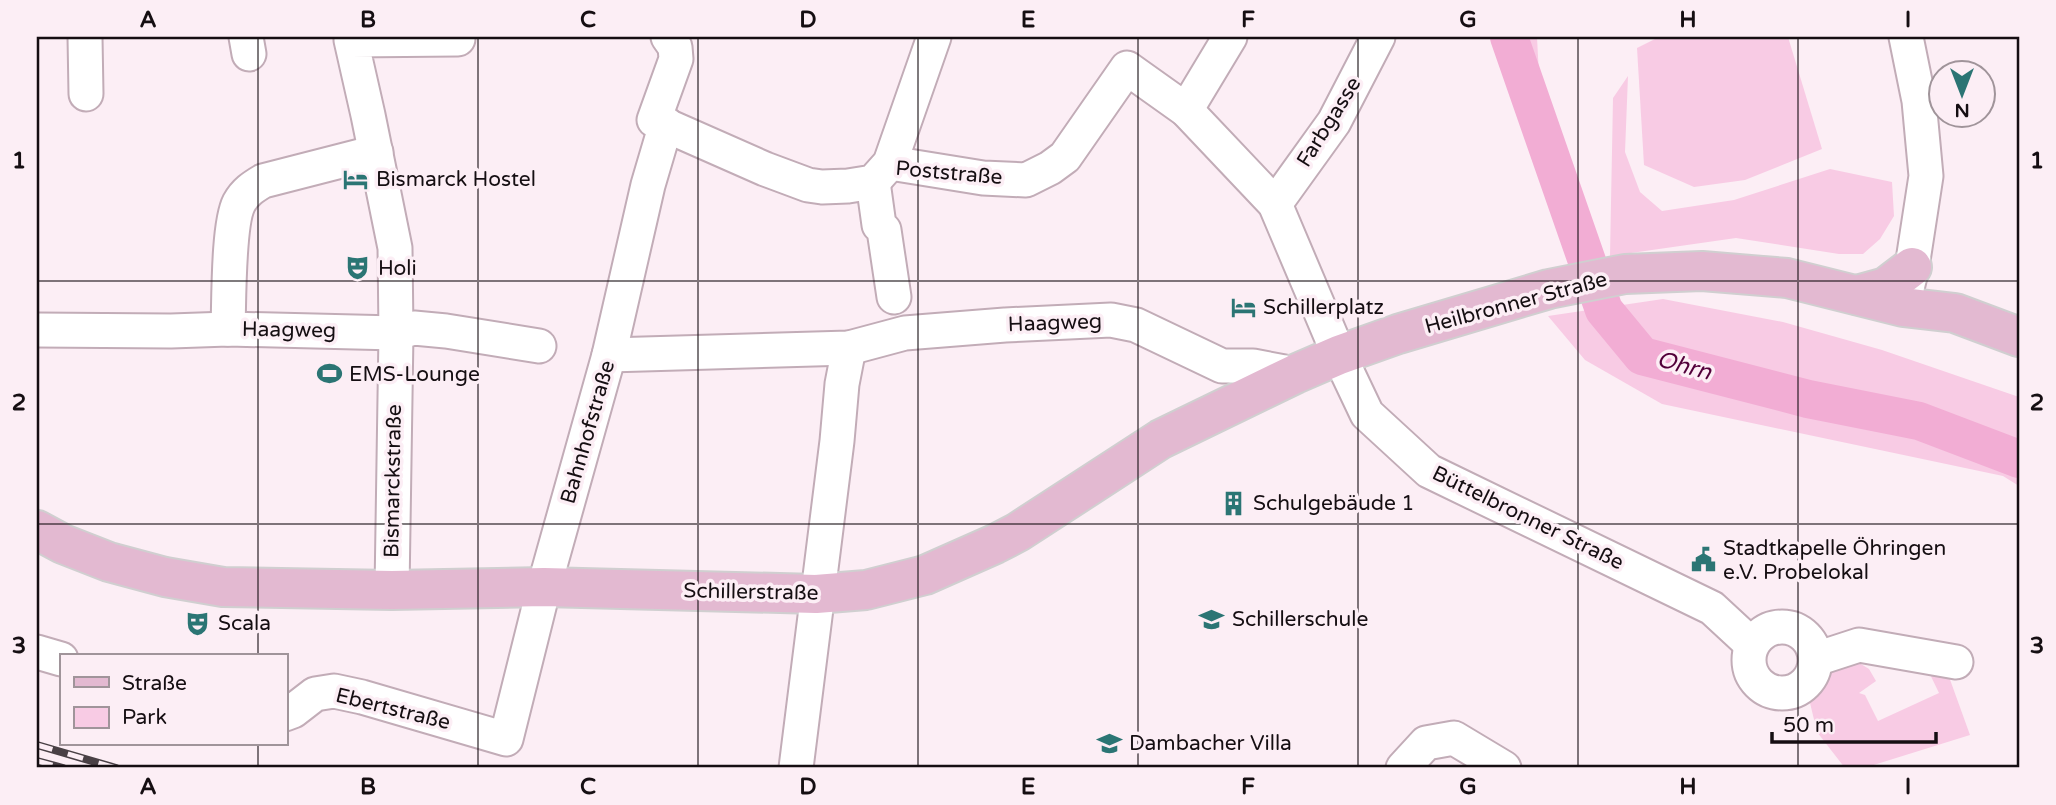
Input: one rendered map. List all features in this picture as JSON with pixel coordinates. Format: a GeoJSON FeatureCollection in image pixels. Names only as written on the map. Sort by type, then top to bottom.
{"type":"FeatureCollection","features":[{"type":"Feature","properties":{"kind":"main road"},"geometry":{"type":"LineString","coordinates":[[1857,295],[1886,287],[1912,267]]}},
{"type":"Feature","properties":{"kind":"main road","name":"Heilbronner Straße"},"geometry":{"type":"LineString","coordinates":[[1339,355],[1398,334],[1549,289],[1625,274],[1702,271],[1787,278],[1903,307],[1955,313],[2019,337]]}},
{"type":"Feature","properties":{"kind":"main road","name":"Heilbronner Straße"},"geometry":{"type":"LineString","coordinates":[[1903,307],[1961,337],[2019,359]]}},
{"type":"Feature","properties":{"kind":"main road","name":"Schillerstraße"},"geometry":{"type":"LineString","coordinates":[[37,530],[63,544],[109,562],[165,577],[223,587],[392,590],[544,587],[816,594],[866,590],[925,575],[995,544],[1153,444],[1339,355]]}},
{"type":"Feature","properties":{"kind":"main road","name":"Schillerstraße"},"geometry":{"type":"LineString","coordinates":[[37,549],[56,556],[109,562]]}},
{"type":"Feature","properties":{"kind":"street"},"geometry":{"type":"LineString","coordinates":[[85,37],[86,94]]}},
{"type":"Feature","properties":{"kind":"street"},"geometry":{"type":"LineString","coordinates":[[894,297],[884,230],[880,225],[881,173],[934,37]]}},
{"type":"Feature","properties":{"kind":"street"},"geometry":{"type":"LineString","coordinates":[[1230,37],[1186,110],[1275,204]]}},
{"type":"Feature","properties":{"kind":"street","name":"Farbgasse"},"geometry":{"type":"LineString","coordinates":[[1275,204],[1334,122],[1378,37]]}},
{"type":"Feature","properties":{"kind":"street"},"geometry":{"type":"LineString","coordinates":[[1903,307],[1926,176],[1919,101],[1906,37]]}},
{"type":"Feature","properties":{"kind":"street"},"geometry":{"type":"LineString","coordinates":[[343,39],[458,38]]}},
{"type":"Feature","properties":{"kind":"street","name":"Bismarckstraße"},"geometry":{"type":"LineString","coordinates":[[343,39],[376,152],[395,248],[392,590]]}},
{"type":"Feature","properties":{"kind":"street","name":"Bahnhofstraße"},"geometry":{"type":"LineString","coordinates":[[506,739],[544,587],[609,355],[648,185],[672,48]]}},
{"type":"Feature","properties":{"kind":"street","name":"Poststraße"},"geometry":{"type":"LineString","coordinates":[[660,122],[754,164],[808,185],[822,187],[848,186],[881,173],[1026,180],[1065,158],[1127,68],[1186,110]]}},
{"type":"Feature","properties":{"kind":"street"},"geometry":{"type":"LineString","coordinates":[[228,329],[232,236],[238,205],[250,189],[263,181],[376,152]]}},
{"type":"Feature","properties":{"kind":"street","name":"Büttelbronner Straße"},"geometry":{"type":"LineString","coordinates":[[1275,204],[1367,414],[1429,471],[1712,608],[1752,645]]}},
{"type":"Feature","properties":{"kind":"street"},"geometry":{"type":"LineString","coordinates":[[1912,267],[1931,296],[1955,313]]}},
{"type":"Feature","properties":{"kind":"street","name":"Haagweg"},"geometry":{"type":"LineString","coordinates":[[609,355],[849,348],[905,332],[1005,324],[1111,320],[1136,325],[1222,366],[1253,366],[1295,374]]}},
{"type":"Feature","properties":{"kind":"street","name":"Haagweg"},"geometry":{"type":"LineString","coordinates":[[37,330],[228,329],[396,333],[414,328],[539,346]]}},
{"type":"Feature","properties":{"kind":"street"},"geometry":{"type":"LineString","coordinates":[[796,768],[842,384],[849,348]]}},
{"type":"Feature","properties":{"kind":"street"},"geometry":{"type":"LineString","coordinates":[[1783,626],[1793,628],[1806,636],[1814,648],[1814,671],[1794,692],[1776,693],[1758,684],[1751,673],[1749,659],[1752,645],[1759,635],[1770,629],[1783,626]]}},
{"type":"Feature","properties":{"kind":"street"},"geometry":{"type":"LineString","coordinates":[[1816,659],[1859,645],[1956,662]]}},
{"type":"Feature","properties":{"kind":"street"},"geometry":{"type":"LineString","coordinates":[[37,652],[60,659]]}},
{"type":"Feature","properties":{"kind":"street","name":"Ebertstraße"},"geometry":{"type":"LineString","coordinates":[[287,713],[315,694],[334,691],[506,739]]}},
{"type":"Feature","properties":{"kind":"street"},"geometry":{"type":"LineString","coordinates":[[1403,768],[1426,743],[1454,738],[1504,768]]}},
{"type":"Feature","properties":{"kind":"green space"},"geometry":{"type":"Polygon","coordinates":[[[1499,37],[1537,37],[1539,76],[1514,79],[1499,37]]]}},
{"type":"Feature","properties":{"kind":"green space"},"geometry":{"type":"Polygon","coordinates":[[[1659,37],[1788,37],[1822,149],[1745,180],[1694,187],[1644,165],[1637,48],[1659,37]]]}},
{"type":"Feature","properties":{"kind":"green space"},"geometry":{"type":"Polygon","coordinates":[[[1628,76],[1625,152],[1640,192],[1662,211],[1734,200],[1830,169],[1892,182],[1894,216],[1880,239],[1863,254],[1839,254],[1736,238],[1610,256],[1613,98],[1628,76]]]}},
{"type":"Feature","properties":{"kind":"green space"},"geometry":{"type":"Polygon","coordinates":[[[1663,299],[1783,322],[1882,350],[2019,397],[2019,486],[2003,476],[1662,404],[1585,360],[1548,316],[1663,299]]]}},
{"type":"Feature","properties":{"kind":"green space"},"geometry":{"type":"Polygon","coordinates":[[[1848,656],[1869,669],[1876,681],[1859,693],[1865,695],[1878,721],[1939,693],[1926,666],[1948,674],[1970,735],[1864,768],[1845,768],[1817,732],[1805,682],[1814,671],[1848,656]]]}},
{"type":"Feature","properties":{"kind":"waterway","name":"Ohrn"},"geometry":{"type":"LineString","coordinates":[[1509,37],[1604,310],[1642,356],[1808,399],[1919,421],[2019,459]]}},
{"type":"Feature","properties":{"kind":"railway"},"geometry":{"type":"LineString","coordinates":[[37,745],[116,768]]}},
{"type":"Feature","properties":{"kind":"railway"},"geometry":{"type":"LineString","coordinates":[[37,761],[63,768]]}},
{"type":"Feature","properties":{"kind":"place","name":"Bismarck Hostel"},"geometry":{"type":"Point","coordinates":[356,179]}},
{"type":"Feature","properties":{"kind":"place","name":"Holi"},"geometry":{"type":"Point","coordinates":[358,268]}},
{"type":"Feature","properties":{"kind":"place","name":"Schillerplatz"},"geometry":{"type":"Point","coordinates":[1243,307]}},
{"type":"Feature","properties":{"kind":"place","name":"EMS-Lounge"},"geometry":{"type":"Point","coordinates":[329,374]}},
{"type":"Feature","properties":{"kind":"place","name":"Schulgebäude 1"},"geometry":{"type":"Point","coordinates":[1233,503]}},
{"type":"Feature","properties":{"kind":"place","name":"Stadtkapelle Öhringen e.V. Probelokal"},"geometry":{"type":"Point","coordinates":[1703,560]}},
{"type":"Feature","properties":{"kind":"place","name":"Schillerschule"},"geometry":{"type":"Point","coordinates":[1212,619]}},
{"type":"Feature","properties":{"kind":"place","name":"Scala"},"geometry":{"type":"Point","coordinates":[198,623]}},
{"type":"Feature","properties":{"kind":"place","name":"Dambacher Villa"},"geometry":{"type":"Point","coordinates":[1109,743]}}]}
